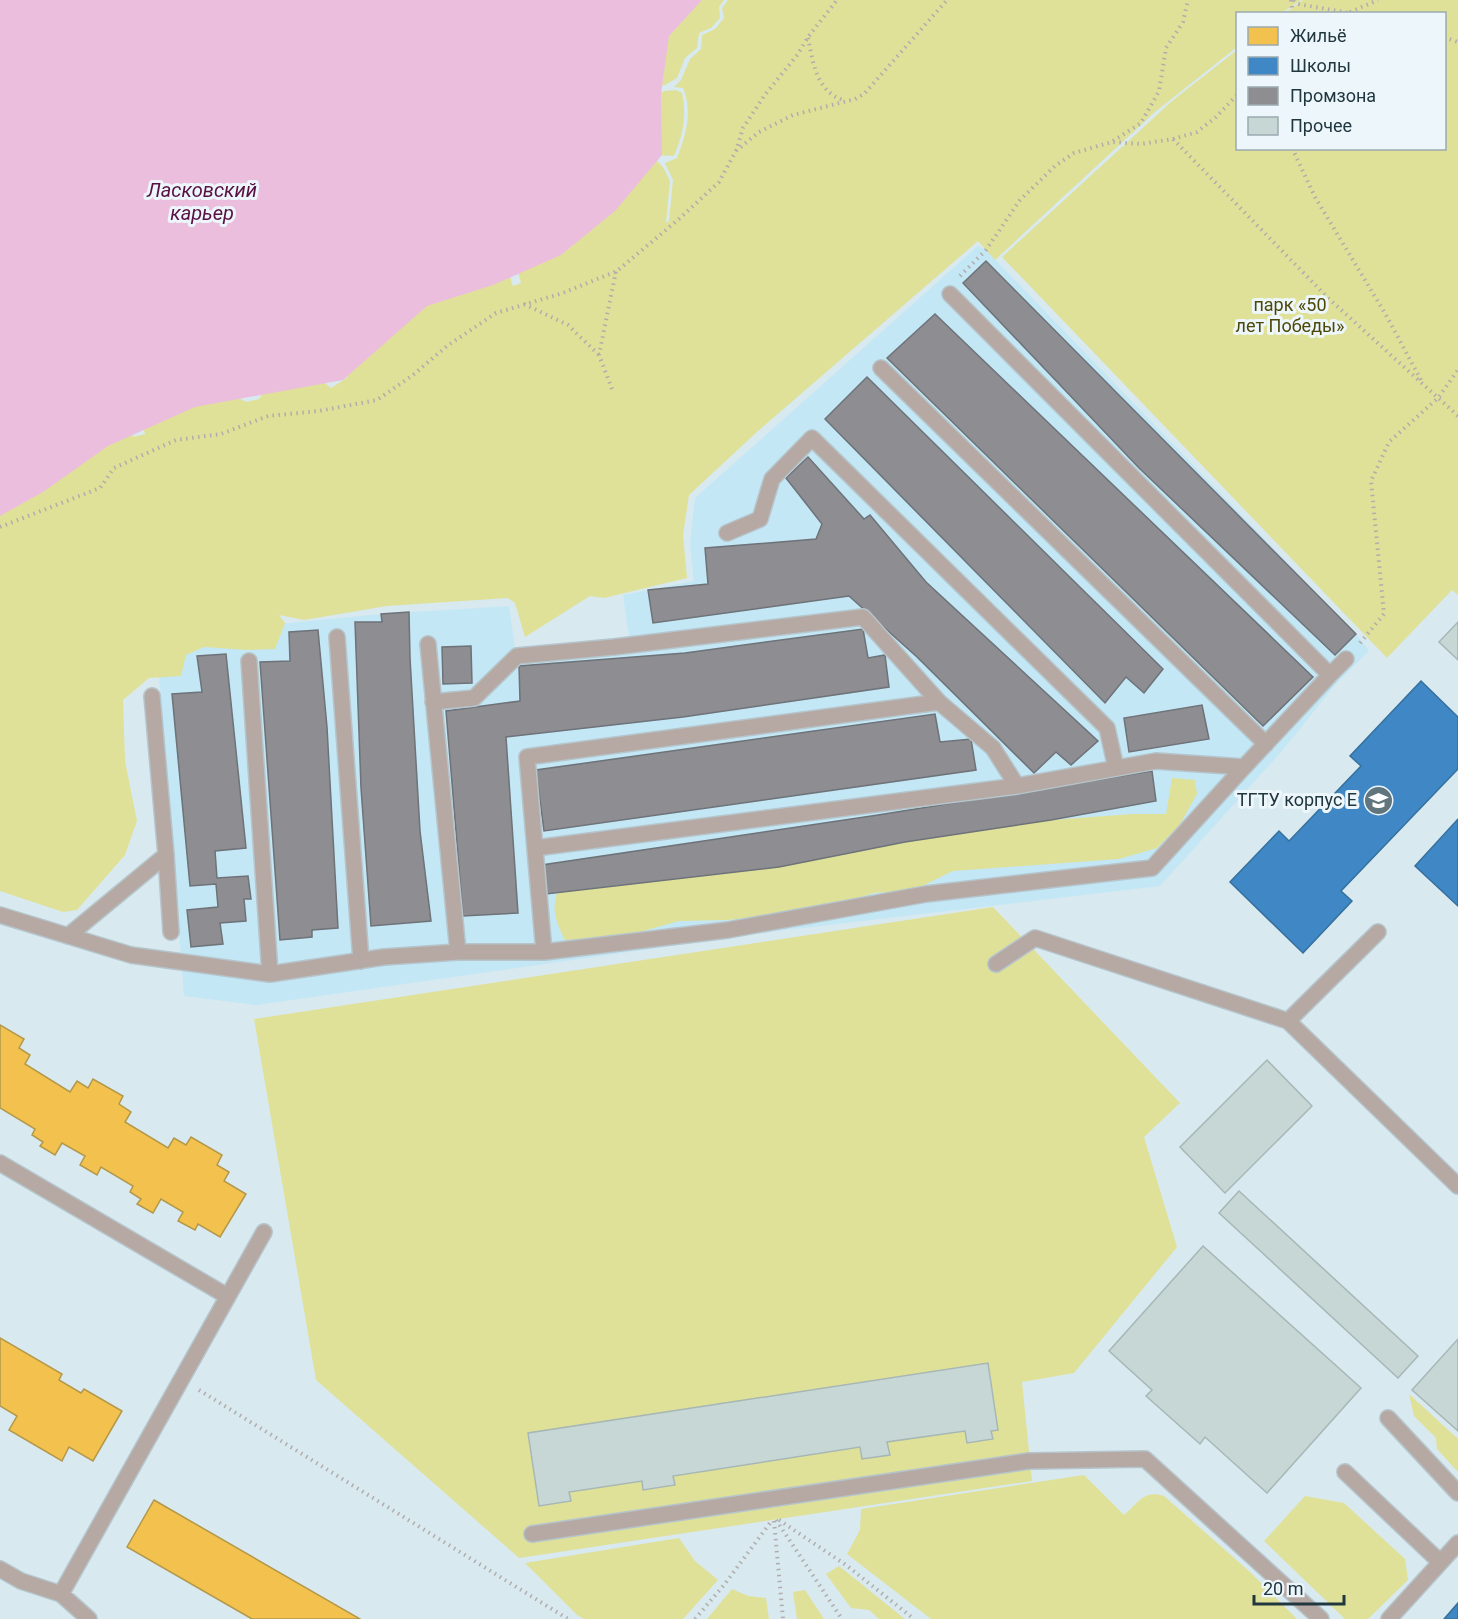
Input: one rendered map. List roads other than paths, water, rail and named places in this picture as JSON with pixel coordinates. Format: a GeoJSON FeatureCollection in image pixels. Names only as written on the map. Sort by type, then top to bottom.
{"type":"FeatureCollection","features":[{"type":"Feature","properties":{"kind":"lane"},"geometry":{"type":"LineString","coordinates":[[950,294],[1330,675]]}},
{"type":"Feature","properties":{"kind":"lane"},"geometry":{"type":"LineString","coordinates":[[881,368],[1266,744]]}},
{"type":"Feature","properties":{"kind":"lane"},"geometry":{"type":"LineString","coordinates":[[727,533],[760,519],[772,479],[812,438],[1107,728],[1116,768]]}},
{"type":"Feature","properties":{"kind":"lane"},"geometry":{"type":"LineString","coordinates":[[433,702],[474,698],[517,656],[614,647],[863,617],[939,702],[993,748],[1017,786]]}},
{"type":"Feature","properties":{"kind":"lane"},"geometry":{"type":"LineString","coordinates":[[337,637],[361,961]]}},
{"type":"Feature","properties":{"kind":"lane"},"geometry":{"type":"LineString","coordinates":[[428,644],[458,952]]}},
{"type":"Feature","properties":{"kind":"lane"},"geometry":{"type":"LineString","coordinates":[[0,915],[131,955],[270,974],[361,961],[458,952],[544,952],[728,930],[926,894],[1152,867],[1347,659]]}},
{"type":"Feature","properties":{"kind":"lane"},"geometry":{"type":"LineString","coordinates":[[249,662],[270,974]]}},
{"type":"Feature","properties":{"kind":"lane"},"geometry":{"type":"LineString","coordinates":[[152,696],[171,932]]}},
{"type":"Feature","properties":{"kind":"lane"},"geometry":{"type":"LineString","coordinates":[[544,952],[527,757],[939,702]]}},
{"type":"Feature","properties":{"kind":"lane"},"geometry":{"type":"LineString","coordinates":[[535,848],[1017,786],[1156,761],[1244,767]]}},
{"type":"Feature","properties":{"kind":"lane"},"geometry":{"type":"LineString","coordinates":[[68,936],[166,855]]}},
{"type":"Feature","properties":{"kind":"lane"},"geometry":{"type":"LineString","coordinates":[[1288,1021],[1378,932]]}},
{"type":"Feature","properties":{"kind":"lane"},"geometry":{"type":"LineString","coordinates":[[996,964],[1035,938],[1288,1021],[1458,1186]]}},
{"type":"Feature","properties":{"kind":"lane"},"geometry":{"type":"LineString","coordinates":[[0,1163],[226,1296]]}},
{"type":"Feature","properties":{"kind":"lane"},"geometry":{"type":"LineString","coordinates":[[61,1594],[206,1337],[226,1296],[264,1232]]}},
{"type":"Feature","properties":{"kind":"lane"},"geometry":{"type":"LineString","coordinates":[[1388,1418],[1458,1493]]}},
{"type":"Feature","properties":{"kind":"lane"},"geometry":{"type":"LineString","coordinates":[[532,1534],[1029,1461],[1145,1459],[1321,1619]]}},
{"type":"Feature","properties":{"kind":"lane"},"geometry":{"type":"LineString","coordinates":[[1345,1472],[1440,1562]]}},
{"type":"Feature","properties":{"kind":"lane"},"geometry":{"type":"LineString","coordinates":[[1389,1619],[1458,1543]]}},
{"type":"Feature","properties":{"kind":"lane"},"geometry":{"type":"LineString","coordinates":[[0,1569],[21,1581],[61,1594],[89,1619]]}},
{"type":"Feature","properties":{"kind":"water","name":"Ласковский карьер"},"geometry":{"type":"Polygon","coordinates":[[[0,0],[702,0],[669,36],[661,94],[662,155],[615,211],[561,255],[493,285],[427,306],[343,380],[195,407],[108,446],[43,492],[0,516],[0,0]]]}},
{"type":"Feature","properties":{"kind":"place","name":"ТГТУ корпус Е"},"geometry":{"type":"Point","coordinates":[1378,800]}},
{"type":"Feature","properties":{"kind":"park label","name":"парк «50 лет Победы»"},"geometry":{"type":"Point","coordinates":[1290,315]}}]}
